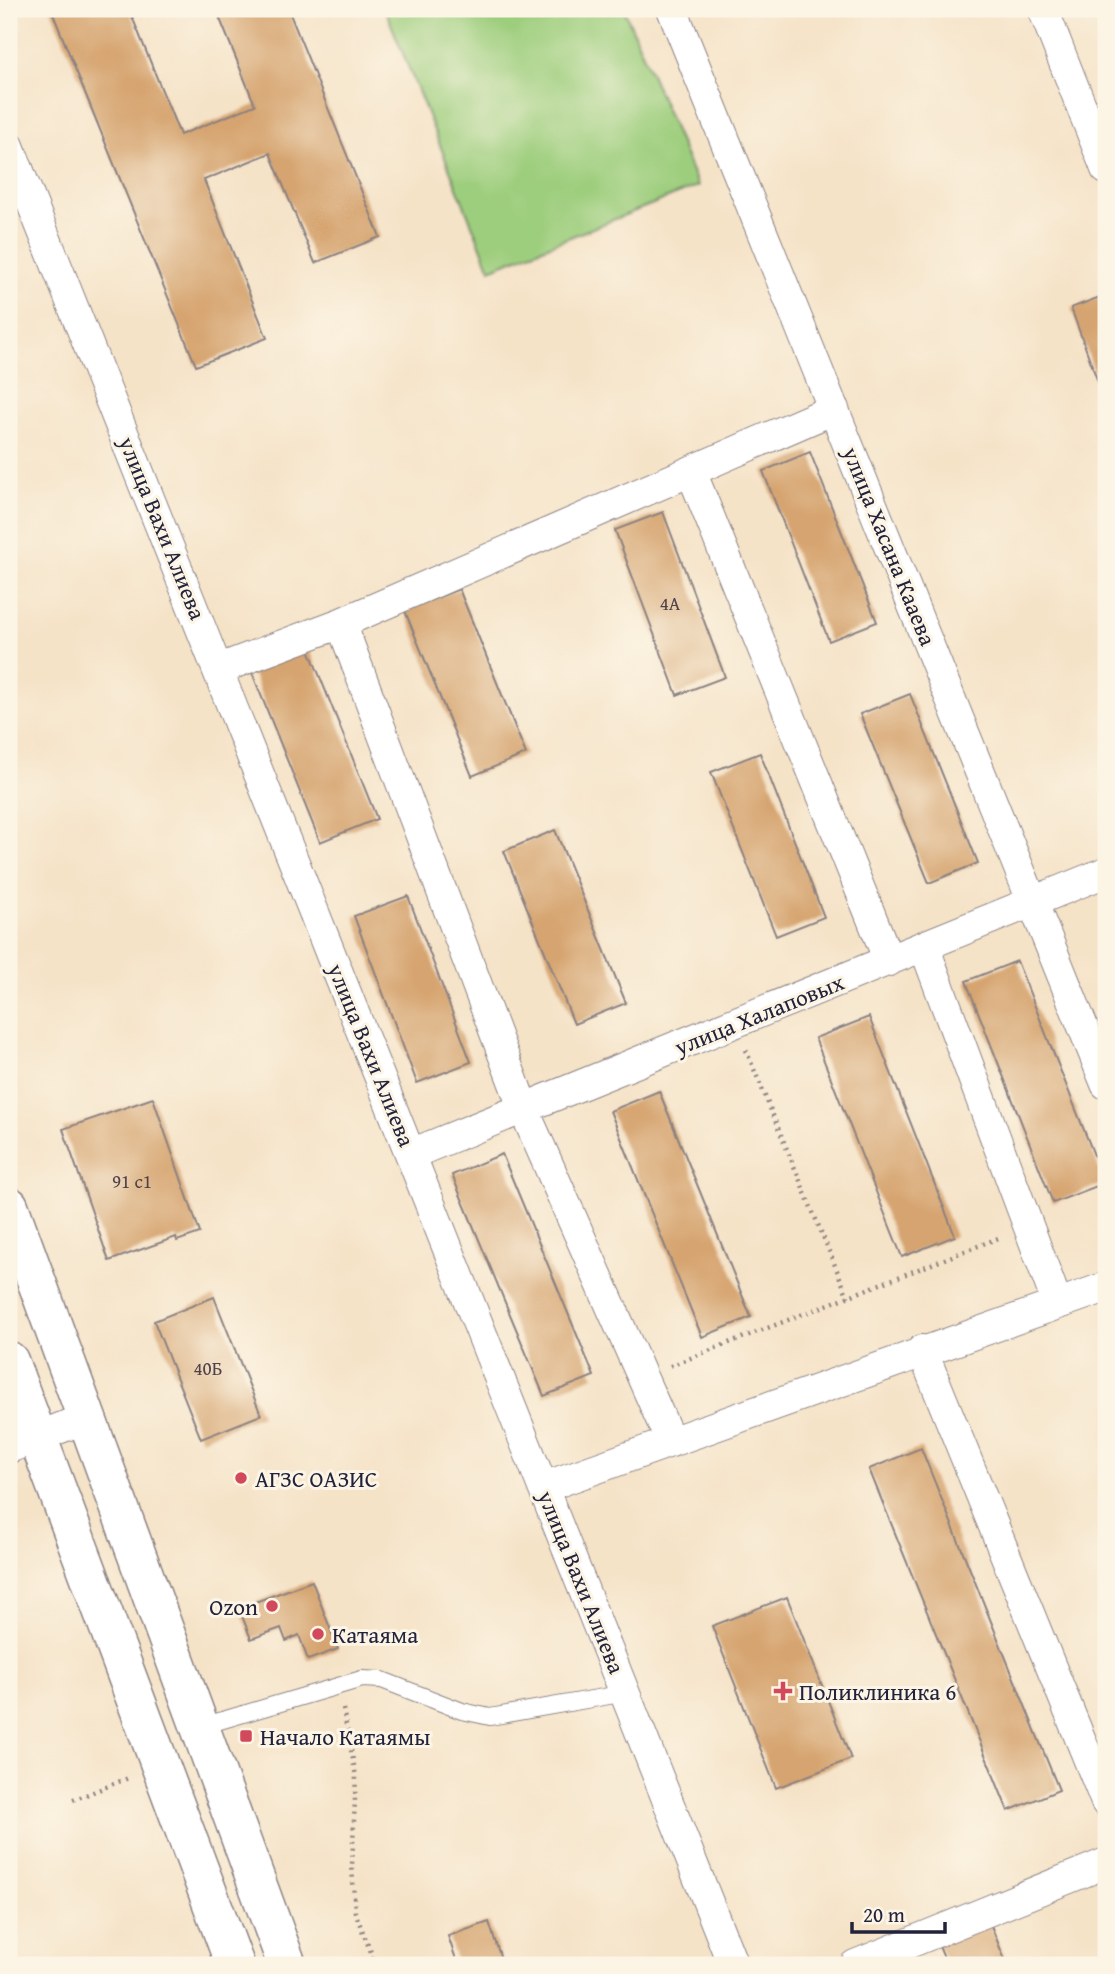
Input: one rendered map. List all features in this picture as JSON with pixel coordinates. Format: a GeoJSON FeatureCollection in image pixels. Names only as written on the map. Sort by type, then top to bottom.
{"type":"FeatureCollection","features":[{"type":"Feature","properties":{"kind":"main road"},"geometry":{"type":"LineString","coordinates":[[9,1206],[287,1965]]}},
{"type":"Feature","properties":{"kind":"main road"},"geometry":{"type":"LineString","coordinates":[[9,1362],[23,1443],[234,1965]]}},
{"type":"Feature","properties":{"kind":"street","name":"улица Хасана Кааева"},"geometry":{"type":"LineString","coordinates":[[672,9],[1106,1084]]}},
{"type":"Feature","properties":{"kind":"street"},"geometry":{"type":"LineString","coordinates":[[1043,9],[1106,169]]}},
{"type":"Feature","properties":{"kind":"street","name":"улица Вахи Алиева"},"geometry":{"type":"LineString","coordinates":[[9,146],[733,1965]]}},
{"type":"Feature","properties":{"kind":"street"},"geometry":{"type":"LineString","coordinates":[[219,669],[341,623],[834,409]]}},
{"type":"Feature","properties":{"kind":"street"},"geometry":{"type":"LineString","coordinates":[[691,471],[889,961]]}},
{"type":"Feature","properties":{"kind":"street"},"geometry":{"type":"LineString","coordinates":[[341,623],[524,1110],[671,1442]]}},
{"type":"Feature","properties":{"kind":"street","name":"улица Халаповых"},"geometry":{"type":"LineString","coordinates":[[411,1154],[1106,872]]}},
{"type":"Feature","properties":{"kind":"street"},"geometry":{"type":"LineString","coordinates":[[924,946],[1057,1303]]}},
{"type":"Feature","properties":{"kind":"street"},"geometry":{"type":"LineString","coordinates":[[544,1487],[922,1350],[1106,1287]]}},
{"type":"Feature","properties":{"kind":"street"},"geometry":{"type":"LineString","coordinates":[[922,1350],[1106,1802]]}},
{"type":"Feature","properties":{"kind":"street"},"geometry":{"type":"LineString","coordinates":[[23,1443],[86,1418]]}},
{"type":"Feature","properties":{"kind":"street"},"geometry":{"type":"LineString","coordinates":[[855,1965],[1106,1863]]}},
{"type":"Feature","properties":{"kind":"lane"},"geometry":{"type":"LineString","coordinates":[[198,1727],[362,1679],[382,1680],[462,1712],[490,1717],[626,1693]]}},
{"type":"Feature","properties":{"kind":"path"},"geometry":{"type":"LineString","coordinates":[[735,1024],[848,1297]]}},
{"type":"Feature","properties":{"kind":"path"},"geometry":{"type":"LineString","coordinates":[[642,1377],[1028,1226]]}},
{"type":"Feature","properties":{"kind":"path"},"geometry":{"type":"LineString","coordinates":[[339,1686],[356,1776],[352,1866],[355,1912],[376,1965]]}},
{"type":"Feature","properties":{"kind":"green space"},"geometry":{"type":"Polygon","coordinates":[[[385,9],[624,9],[698,186],[490,269],[385,9]]]}},
{"type":"Feature","properties":{"kind":"building"},"geometry":{"type":"Polygon","coordinates":[[[51,9],[129,9],[180,135],[255,105],[216,9],[288,9],[380,237],[315,263],[270,153],[204,180],[267,338],[196,366],[51,9]]]}},
{"type":"Feature","properties":{"kind":"building"},"geometry":{"type":"Polygon","coordinates":[[[1105,295],[1106,298],[1106,404],[1071,308],[1105,295]]]}},
{"type":"Feature","properties":{"kind":"building"},"geometry":{"type":"Polygon","coordinates":[[[810,452],[877,622],[829,641],[763,471],[810,452]]]}},
{"type":"Feature","properties":{"kind":"building"},"geometry":{"type":"Polygon","coordinates":[[[663,512],[725,677],[677,695],[615,530],[663,512]]]}},
{"type":"Feature","properties":{"kind":"building"},"geometry":{"type":"Polygon","coordinates":[[[459,589],[526,754],[472,776],[405,611],[459,589]]]}},
{"type":"Feature","properties":{"kind":"building"},"geometry":{"type":"Polygon","coordinates":[[[308,647],[377,819],[320,842],[251,670],[308,647]]]}},
{"type":"Feature","properties":{"kind":"building"},"geometry":{"type":"Polygon","coordinates":[[[910,694],[978,863],[929,883],[860,714],[910,694]]]}},
{"type":"Feature","properties":{"kind":"building"},"geometry":{"type":"Polygon","coordinates":[[[760,753],[824,917],[776,936],[711,772],[760,753]]]}},
{"type":"Feature","properties":{"kind":"building"},"geometry":{"type":"Polygon","coordinates":[[[555,830],[626,1003],[574,1024],[504,851],[555,830]]]}},
{"type":"Feature","properties":{"kind":"building"},"geometry":{"type":"Polygon","coordinates":[[[408,896],[471,1062],[417,1083],[354,916],[408,896]]]}},
{"type":"Feature","properties":{"kind":"building"},"geometry":{"type":"Polygon","coordinates":[[[1017,961],[1105,1183],[1053,1203],[966,981],[1017,961]]]}},
{"type":"Feature","properties":{"kind":"building"},"geometry":{"type":"Polygon","coordinates":[[[869,1017],[955,1236],[902,1257],[815,1038],[869,1017]]]}},
{"type":"Feature","properties":{"kind":"building"},"geometry":{"type":"Polygon","coordinates":[[[659,1091],[751,1317],[702,1337],[610,1111],[659,1091]]]}},
{"type":"Feature","properties":{"kind":"building"},"geometry":{"type":"Polygon","coordinates":[[[153,1098],[200,1233],[177,1241],[176,1237],[109,1261],[63,1129],[153,1098]]]}},
{"type":"Feature","properties":{"kind":"building"},"geometry":{"type":"Polygon","coordinates":[[[502,1154],[594,1376],[544,1396],[452,1175],[502,1154]]]}},
{"type":"Feature","properties":{"kind":"building"},"geometry":{"type":"Polygon","coordinates":[[[214,1297],[261,1415],[201,1439],[154,1321],[214,1297]]]}},
{"type":"Feature","properties":{"kind":"building"},"geometry":{"type":"Polygon","coordinates":[[[921,1448],[1059,1790],[1008,1811],[869,1469],[921,1448]]]}},
{"type":"Feature","properties":{"kind":"building"},"geometry":{"type":"Polygon","coordinates":[[[312,1581],[338,1649],[308,1660],[299,1635],[286,1641],[281,1628],[251,1639],[239,1608],[312,1581]]]}},
{"type":"Feature","properties":{"kind":"building"},"geometry":{"type":"Polygon","coordinates":[[[787,1597],[851,1759],[776,1788],[712,1626],[787,1597]]]}},
{"type":"Feature","properties":{"kind":"building"},"geometry":{"type":"Polygon","coordinates":[[[489,1922],[503,1965],[458,1965],[448,1936],[489,1922]]]}},
{"type":"Feature","properties":{"kind":"building"},"geometry":{"type":"Polygon","coordinates":[[[990,1923],[1007,1965],[947,1965],[938,1944],[990,1923]]]}},
{"type":"Feature","properties":{"kind":"place","name":"АГЗС ОАЗИС"},"geometry":{"type":"Point","coordinates":[241,1478]}},
{"type":"Feature","properties":{"kind":"place","name":"Ozon"},"geometry":{"type":"Point","coordinates":[272,1606]}},
{"type":"Feature","properties":{"kind":"place","name":"Катаяма"},"geometry":{"type":"Point","coordinates":[318,1634]}},
{"type":"Feature","properties":{"kind":"place","name":"Поликлиника 6"},"geometry":{"type":"Point","coordinates":[783,1691]}},
{"type":"Feature","properties":{"kind":"place","name":"Начало Катаямы"},"geometry":{"type":"Point","coordinates":[246,1736]}}]}
